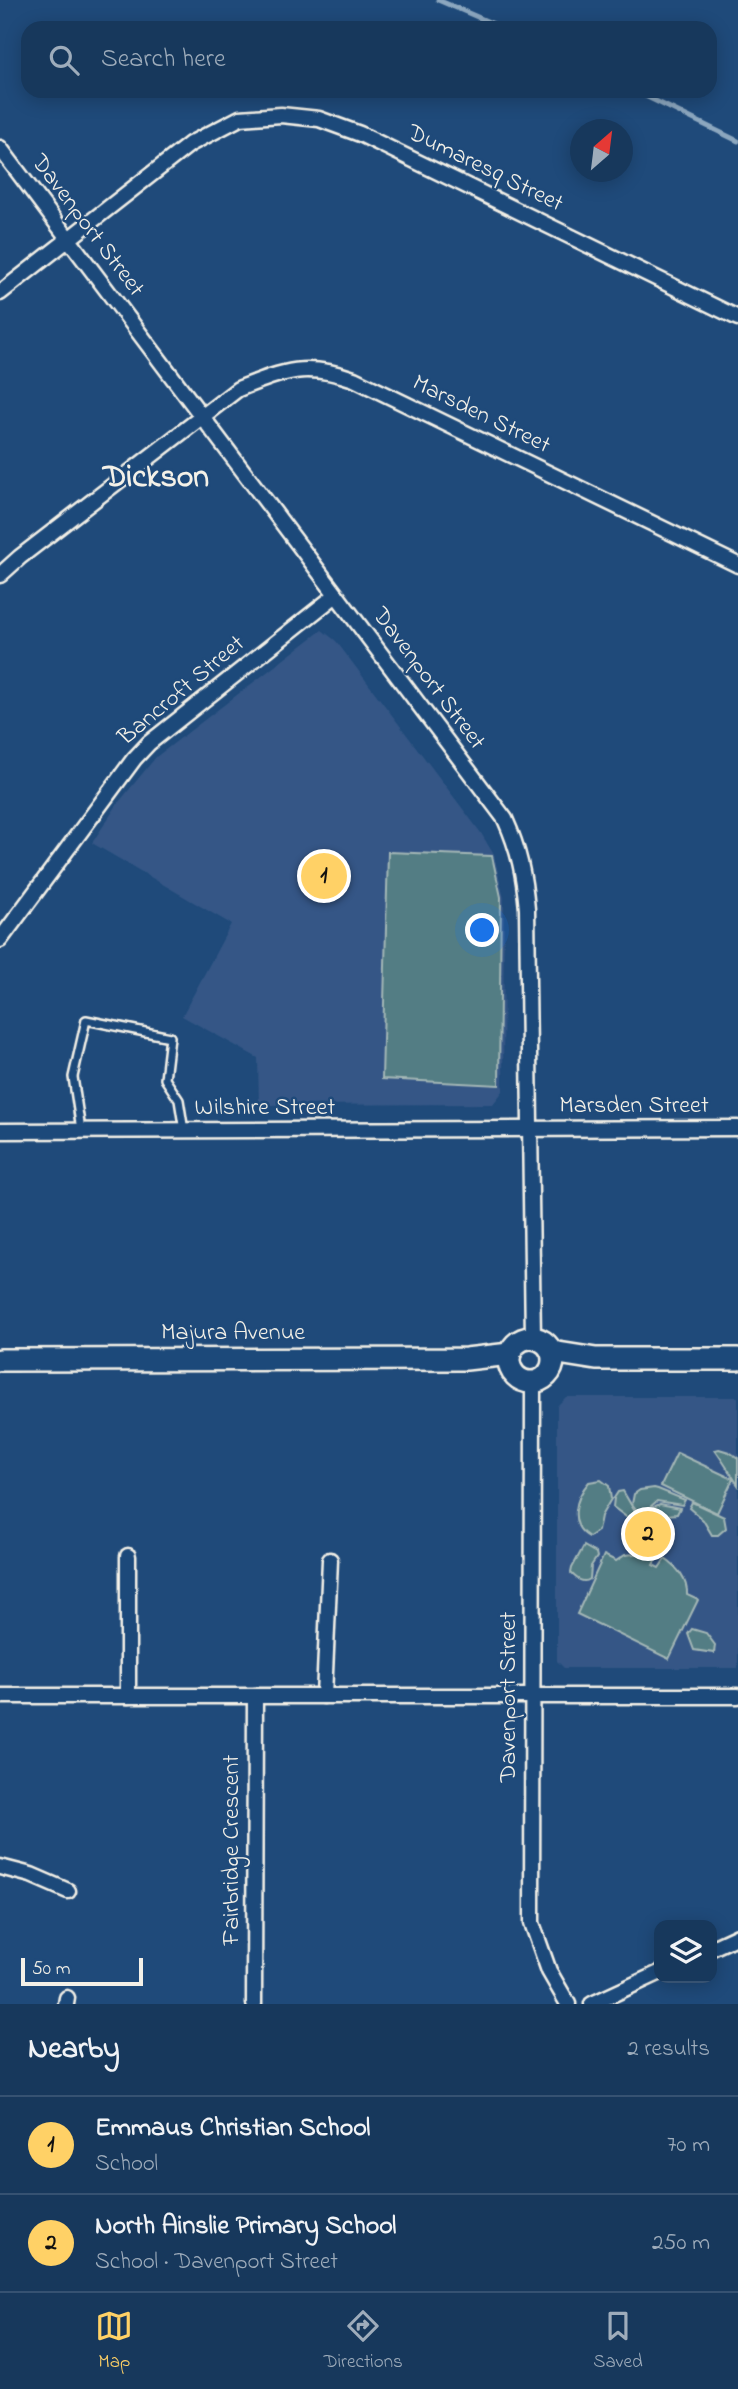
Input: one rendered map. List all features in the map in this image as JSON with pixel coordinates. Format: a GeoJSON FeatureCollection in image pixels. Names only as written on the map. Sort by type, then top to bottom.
{"type":"FeatureCollection","features":[{"type":"Feature","properties":{"kind":"main road"},"geometry":{"type":"LineString","coordinates":[[533,1338],[544,1342],[551,1361],[544,1378],[519,1370],[516,1344],[533,1338]]}},
{"type":"Feature","properties":{"kind":"main road","name":"Majura Avenue"},"geometry":{"type":"LineString","coordinates":[[0,1360],[466,1359],[519,1370]]}},
{"type":"Feature","properties":{"kind":"main road"},"geometry":{"type":"LineString","coordinates":[[551,1361],[738,1359]]}},
{"type":"Feature","properties":{"kind":"street","name":"Dumaresq Street"},"geometry":{"type":"LineString","coordinates":[[68,239],[190,144],[240,118],[281,115],[319,119],[360,134],[738,318]]}},
{"type":"Feature","properties":{"kind":"street","name":"Davenport Street"},"geometry":{"type":"LineString","coordinates":[[0,148],[505,819],[518,847],[525,880],[527,909],[533,1338]]}},
{"type":"Feature","properties":{"kind":"street"},"geometry":{"type":"LineString","coordinates":[[0,293],[68,239]]}},
{"type":"Feature","properties":{"kind":"street","name":"Marsden Street"},"geometry":{"type":"LineString","coordinates":[[0,575],[238,390],[298,369],[336,373],[354,379],[738,565]]}},
{"type":"Feature","properties":{"kind":"street","name":"Bancroft Street"},"geometry":{"type":"LineString","coordinates":[[0,940],[141,751],[337,595]]}},
{"type":"Feature","properties":{"kind":"street","name":"Marsden Street"},"geometry":{"type":"LineString","coordinates":[[530,1130],[738,1128]]}},
{"type":"Feature","properties":{"kind":"street","name":"Wilshire Street"},"geometry":{"type":"LineString","coordinates":[[0,1131],[530,1130]]}},
{"type":"Feature","properties":{"kind":"street","name":"Davenport Street"},"geometry":{"type":"LineString","coordinates":[[519,1370],[531,1696],[532,1923],[549,1971],[568,2004]]}},
{"type":"Feature","properties":{"kind":"street"},"geometry":{"type":"LineString","coordinates":[[128,1556],[128,1696]]}},
{"type":"Feature","properties":{"kind":"street"},"geometry":{"type":"LineString","coordinates":[[324,1696],[330,1560]]}},
{"type":"Feature","properties":{"kind":"street"},"geometry":{"type":"LineString","coordinates":[[0,1696],[738,1696]]}},
{"type":"Feature","properties":{"kind":"street","name":"Fairbridge Crescent"},"geometry":{"type":"LineString","coordinates":[[254,2004],[255,1696]]}},
{"type":"Feature","properties":{"kind":"street"},"geometry":{"type":"LineString","coordinates":[[0,1867],[31,1875],[68,1891]]}},
{"type":"Feature","properties":{"kind":"street"},"geometry":{"type":"LineString","coordinates":[[717,1946],[738,1936]]}},
{"type":"Feature","properties":{"kind":"street"},"geometry":{"type":"LineString","coordinates":[[592,2004],[654,1975]]}},
{"type":"Feature","properties":{"kind":"lane"},"geometry":{"type":"LineString","coordinates":[[81,1131],[73,1077],[86,1020],[170,1037],[165,1079],[179,1100],[184,1130]]}},
{"type":"Feature","properties":{"kind":"shaded area"},"geometry":{"type":"Polygon","coordinates":[[[322,630],[336,641],[481,833],[494,855],[504,898],[503,1091],[493,1104],[259,1105],[258,1058],[182,1016],[231,924],[92,843],[119,802],[156,757],[322,630]]]}},
{"type":"Feature","properties":{"kind":"shaded area"},"geometry":{"type":"Polygon","coordinates":[[[566,1397],[738,1397],[738,1668],[564,1668],[557,1661],[557,1406],[566,1397]]]}},
{"type":"Feature","properties":{"kind":"green space"},"geometry":{"type":"Polygon","coordinates":[[[388,852],[492,856],[501,897],[499,1085],[382,1079],[388,852]]]}},
{"type":"Feature","properties":{"kind":"green space"},"geometry":{"type":"Polygon","coordinates":[[[719,1449],[738,1458],[738,1485],[715,1450],[719,1449]]]}},
{"type":"Feature","properties":{"kind":"green space"},"geometry":{"type":"Polygon","coordinates":[[[677,1453],[733,1479],[717,1513],[661,1486],[677,1453]]]}},
{"type":"Feature","properties":{"kind":"green space"},"geometry":{"type":"Polygon","coordinates":[[[601,1480],[609,1486],[611,1499],[601,1516],[598,1531],[589,1537],[578,1526],[577,1503],[589,1482],[601,1480]]]}},
{"type":"Feature","properties":{"kind":"green space"},"geometry":{"type":"Polygon","coordinates":[[[654,1488],[685,1500],[682,1505],[657,1501],[643,1513],[639,1513],[632,1504],[634,1494],[640,1490],[654,1488]]]}},
{"type":"Feature","properties":{"kind":"green space"},"geometry":{"type":"Polygon","coordinates":[[[623,1491],[637,1515],[633,1522],[613,1507],[614,1498],[618,1492],[623,1491]]]}},
{"type":"Feature","properties":{"kind":"green space"},"geometry":{"type":"Polygon","coordinates":[[[692,1502],[724,1517],[726,1528],[718,1535],[712,1535],[703,1520],[689,1508],[692,1502]]]}},
{"type":"Feature","properties":{"kind":"green space"},"geometry":{"type":"Polygon","coordinates":[[[660,1504],[680,1508],[677,1514],[656,1516],[644,1531],[638,1527],[646,1513],[660,1504]]]}},
{"type":"Feature","properties":{"kind":"green space"},"geometry":{"type":"Polygon","coordinates":[[[584,1546],[596,1553],[597,1557],[591,1566],[590,1579],[582,1581],[571,1573],[584,1546]]]}},
{"type":"Feature","properties":{"kind":"green space"},"geometry":{"type":"Polygon","coordinates":[[[644,1553],[657,1557],[653,1565],[659,1568],[665,1559],[674,1566],[684,1579],[687,1595],[698,1600],[669,1659],[577,1614],[604,1555],[616,1561],[625,1555],[644,1553]]]}},
{"type":"Feature","properties":{"kind":"green space"},"geometry":{"type":"Polygon","coordinates":[[[692,1629],[706,1633],[715,1645],[714,1653],[694,1650],[688,1634],[692,1629]]]}},
{"type":"Feature","properties":{"kind":"waterway"},"geometry":{"type":"LineString","coordinates":[[438,0],[487,21]]}},
{"type":"Feature","properties":{"kind":"waterway"},"geometry":{"type":"LineString","coordinates":[[649,98],[738,141]]}},
{"type":"Feature","properties":{"kind":"place","name":"Emmaus Christian School"},"geometry":{"type":"Point","coordinates":[324,876]}},
{"type":"Feature","properties":{"kind":"place","name":"North Ainslie Primary School"},"geometry":{"type":"Point","coordinates":[648,1534]}},
{"type":"Feature","properties":{"kind":"district","name":"Dickson"},"geometry":{"type":"Point","coordinates":[156,478]}}]}
